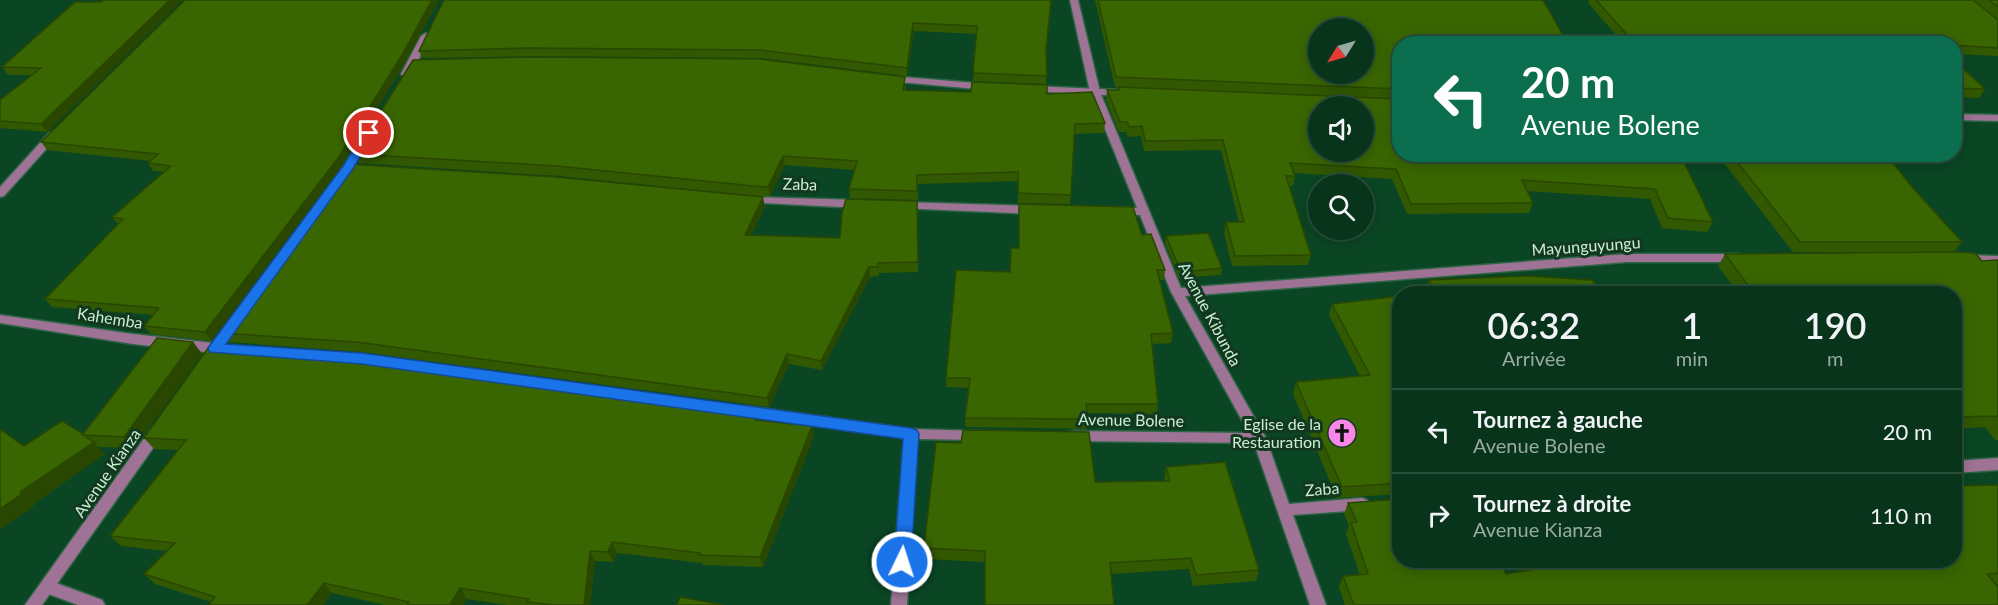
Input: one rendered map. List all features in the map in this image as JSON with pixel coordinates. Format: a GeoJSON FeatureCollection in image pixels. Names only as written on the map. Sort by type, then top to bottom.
{"type":"FeatureCollection","features":[{"type":"Feature","properties":{"kind":"street","name":"Avenue Kibunda"},"geometry":{"type":"LineString","coordinates":[[1074,0],[1095,92],[1143,212],[1177,292],[1259,438],[1318,605]]}},
{"type":"Feature","properties":{"kind":"street"},"geometry":{"type":"LineString","coordinates":[[401,83],[418,64],[433,21]]}},
{"type":"Feature","properties":{"kind":"street"},"geometry":{"type":"LineString","coordinates":[[884,78],[929,84],[1000,87]]}},
{"type":"Feature","properties":{"kind":"street"},"geometry":{"type":"LineString","coordinates":[[1024,89],[1131,94]]}},
{"type":"Feature","properties":{"kind":"street"},"geometry":{"type":"LineString","coordinates":[[1962,117],[1998,118]]}},
{"type":"Feature","properties":{"kind":"street"},"geometry":{"type":"LineString","coordinates":[[0,195],[59,130]]}},
{"type":"Feature","properties":{"kind":"street"},"geometry":{"type":"LineString","coordinates":[[334,187],[354,168],[371,130]]}},
{"type":"Feature","properties":{"kind":"street","name":"Zaba"},"geometry":{"type":"LineString","coordinates":[[733,198],[871,205]]}},
{"type":"Feature","properties":{"kind":"street"},"geometry":{"type":"LineString","coordinates":[[894,206],[1042,210]]}},
{"type":"Feature","properties":{"kind":"street"},"geometry":{"type":"LineString","coordinates":[[1110,211],[1143,212]]}},
{"type":"Feature","properties":{"kind":"street","name":"Mayunguyungu"},"geometry":{"type":"LineString","coordinates":[[1177,292],[1627,258],[1757,258]]}},
{"type":"Feature","properties":{"kind":"street"},"geometry":{"type":"LineString","coordinates":[[1956,259],[1998,261]]}},
{"type":"Feature","properties":{"kind":"street","name":"Kahemba"},"geometry":{"type":"LineString","coordinates":[[0,319],[133,339],[238,350]]}},
{"type":"Feature","properties":{"kind":"street"},"geometry":{"type":"LineString","coordinates":[[728,409],[911,434],[995,435]]}},
{"type":"Feature","properties":{"kind":"street","name":"Avenue Kianza"},"geometry":{"type":"LineString","coordinates":[[33,605],[48,587],[168,415]]}},
{"type":"Feature","properties":{"kind":"street"},"geometry":{"type":"LineString","coordinates":[[899,605],[911,434]]}},
{"type":"Feature","properties":{"kind":"street","name":"Avenue Bolene"},"geometry":{"type":"LineString","coordinates":[[1055,436],[1259,438]]}},
{"type":"Feature","properties":{"kind":"street"},"geometry":{"type":"LineString","coordinates":[[1962,466],[1998,464]]}},
{"type":"Feature","properties":{"kind":"street","name":"Zaba"},"geometry":{"type":"LineString","coordinates":[[1283,510],[1376,503]]}},
{"type":"Feature","properties":{"kind":"street"},"geometry":{"type":"LineString","coordinates":[[48,587],[97,605]]}},
{"type":"Feature","properties":{"kind":"building"},"geometry":{"type":"Polygon","coordinates":[[[103,0],[170,0],[41,124],[0,121],[0,100],[41,68],[2,67],[75,2],[101,2],[103,0]]]}},
{"type":"Feature","properties":{"kind":"building"},"geometry":{"type":"Polygon","coordinates":[[[185,0],[432,0],[402,55],[338,158],[205,332],[144,326],[159,308],[45,299],[123,219],[112,217],[171,166],[148,163],[158,154],[41,142],[185,0]]]}},
{"type":"Feature","properties":{"kind":"building"},"geometry":{"type":"Polygon","coordinates":[[[444,0],[1051,0],[1046,51],[1047,76],[973,73],[977,26],[913,23],[907,68],[760,50],[529,48],[419,51],[444,0]]]}},
{"type":"Feature","properties":{"kind":"building"},"geometry":{"type":"Polygon","coordinates":[[[1098,0],[1543,0],[1563,36],[1392,36],[1392,89],[1116,77],[1098,0]]]}},
{"type":"Feature","properties":{"kind":"building"},"geometry":{"type":"Polygon","coordinates":[[[1596,0],[1973,0],[1998,20],[1998,48],[1962,46],[1962,36],[1628,36],[1596,0]]]}},
{"type":"Feature","properties":{"kind":"building"},"geometry":{"type":"Polygon","coordinates":[[[1989,0],[1998,0],[1998,7],[1989,0]]]}},
{"type":"Feature","properties":{"kind":"building"},"geometry":{"type":"Polygon","coordinates":[[[529,57],[759,59],[905,77],[903,90],[971,92],[972,82],[1047,85],[1047,94],[1092,92],[1105,123],[1075,124],[1071,195],[1018,193],[1018,172],[917,175],[917,191],[849,189],[857,161],[783,156],[768,187],[557,166],[354,154],[413,60],[529,57]]]}},
{"type":"Feature","properties":{"kind":"building"},"geometry":{"type":"Polygon","coordinates":[[[1962,67],[1985,89],[1962,88],[1962,67]]]}},
{"type":"Feature","properties":{"kind":"building"},"geometry":{"type":"Polygon","coordinates":[[[1119,87],[1330,96],[1308,96],[1308,162],[1374,162],[1374,98],[1392,99],[1392,162],[1684,162],[1713,222],[1668,218],[1655,189],[1522,180],[1533,203],[1411,204],[1396,169],[1290,163],[1295,176],[1286,176],[1311,255],[1235,256],[1226,222],[1244,222],[1223,140],[1145,141],[1142,126],[1129,127],[1127,122],[1120,122],[1107,90],[1119,90],[1119,87]]]}},
{"type":"Feature","properties":{"kind":"building"},"geometry":{"type":"Polygon","coordinates":[[[1737,162],[1892,162],[1962,242],[1800,242],[1737,162]]]}},
{"type":"Feature","properties":{"kind":"building"},"geometry":{"type":"Polygon","coordinates":[[[347,164],[556,177],[763,197],[745,235],[840,238],[842,213],[846,199],[917,201],[918,262],[878,263],[878,267],[869,267],[821,361],[787,354],[767,398],[357,342],[222,333],[347,164]]]}},
{"type":"Feature","properties":{"kind":"building"},"geometry":{"type":"Polygon","coordinates":[[[1019,204],[1133,207],[1142,235],[1151,234],[1165,270],[1157,270],[1173,333],[1151,334],[1158,404],[1086,404],[1088,419],[965,418],[970,378],[946,378],[956,270],[1010,272],[1011,248],[1019,248],[1019,204]]]}},
{"type":"Feature","properties":{"kind":"building"},"geometry":{"type":"Polygon","coordinates":[[[1208,233],[1222,268],[1181,272],[1166,236],[1208,233]]]}},
{"type":"Feature","properties":{"kind":"building"},"geometry":{"type":"Polygon","coordinates":[[[1956,252],[1975,253],[1982,261],[1998,260],[1998,417],[1962,417],[1962,286],[1749,286],[1725,254],[1956,252]]]}},
{"type":"Feature","properties":{"kind":"building"},"geometry":{"type":"Polygon","coordinates":[[[1526,276],[1592,280],[1598,286],[1432,286],[1429,280],[1526,276]]]}},
{"type":"Feature","properties":{"kind":"building"},"geometry":{"type":"Polygon","coordinates":[[[1392,297],[1392,484],[1342,487],[1296,382],[1370,375],[1332,304],[1392,297]]]}},
{"type":"Feature","properties":{"kind":"building"},"geometry":{"type":"Polygon","coordinates":[[[157,338],[193,342],[124,437],[83,435],[94,442],[20,492],[22,494],[0,509],[0,429],[24,446],[62,421],[83,434],[157,338]]]}},
{"type":"Feature","properties":{"kind":"building"},"geometry":{"type":"Polygon","coordinates":[[[211,344],[355,355],[761,410],[756,420],[812,426],[760,557],[699,555],[700,553],[612,542],[608,552],[590,551],[584,605],[527,602],[529,599],[460,588],[450,605],[407,605],[409,602],[324,583],[307,605],[209,605],[215,597],[144,574],[175,543],[110,536],[186,440],[144,438],[211,344]]]}},
{"type":"Feature","properties":{"kind":"building"},"geometry":{"type":"Polygon","coordinates":[[[963,430],[1089,432],[1095,482],[1170,481],[1166,467],[1225,462],[1259,570],[1196,575],[1191,558],[1110,563],[1114,605],[985,605],[985,551],[924,548],[936,442],[961,443],[963,430]]]}},
{"type":"Feature","properties":{"kind":"building"},"geometry":{"type":"Polygon","coordinates":[[[1998,485],[1998,573],[1987,574],[1998,587],[1998,605],[1354,605],[1343,576],[1368,574],[1351,523],[1357,522],[1348,503],[1392,500],[1392,568],[1503,568],[1506,574],[1541,568],[1962,568],[1962,486],[1998,485]]]}},
{"type":"Feature","properties":{"kind":"building"},"geometry":{"type":"Polygon","coordinates":[[[680,597],[723,605],[677,605],[680,597]]]}},
{"type":"Feature","properties":{"kind":"place","name":"Eglise de la Restauration"},"geometry":{"type":"Point","coordinates":[1342,433]}},
{"type":"Feature","properties":{"kind":"route"},"geometry":{"type":"LineString","coordinates":[[369,133],[348,168],[215,348],[362,359],[911,434],[902,562]]}}]}
